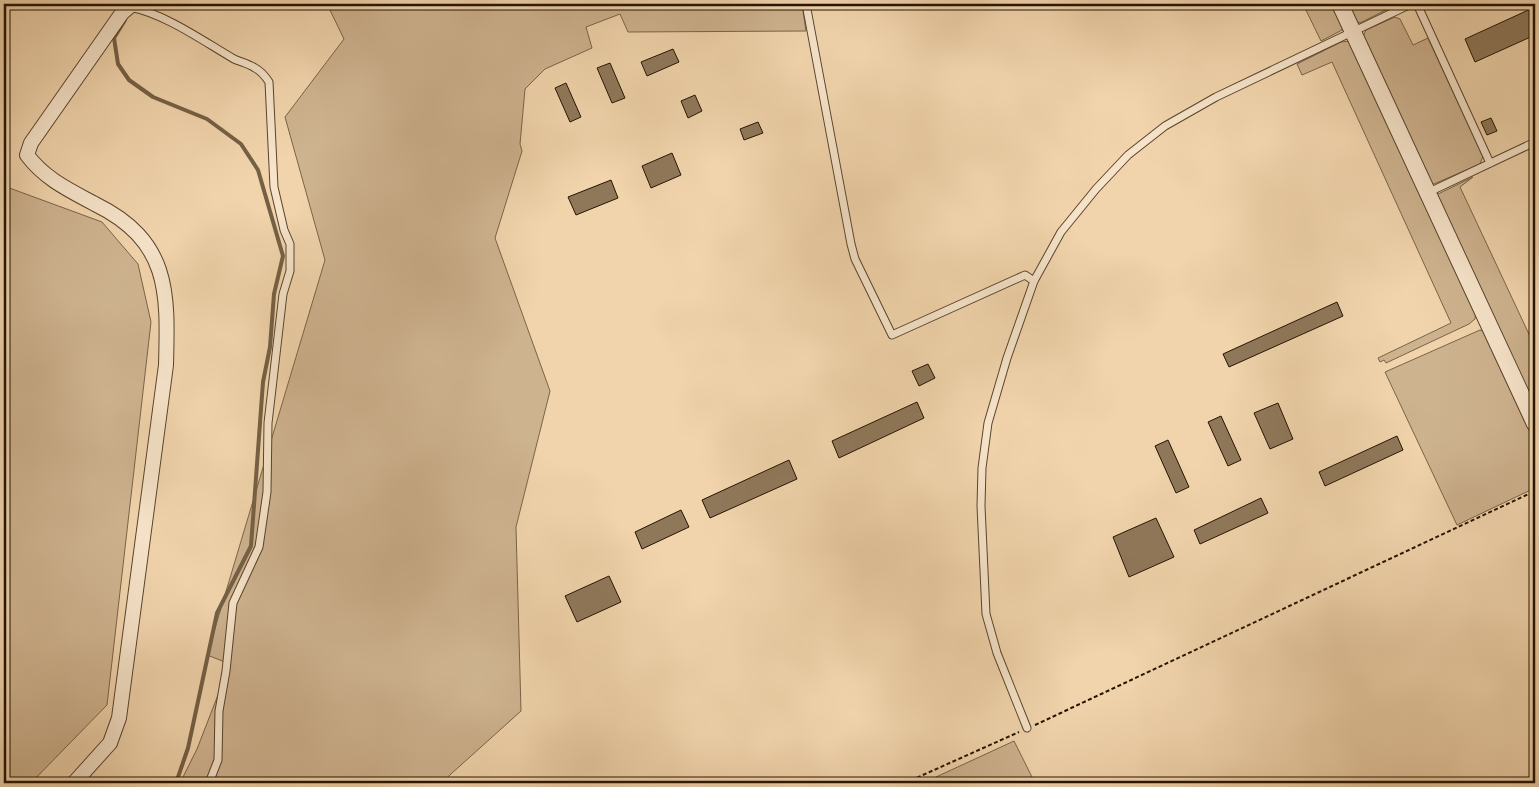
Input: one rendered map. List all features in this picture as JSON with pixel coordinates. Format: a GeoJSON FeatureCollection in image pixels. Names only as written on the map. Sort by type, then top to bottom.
{"type":"FeatureCollection","features":[{"type":"Feature","properties":{"kind":"street"},"geometry":{"type":"LineString","coordinates":[[1340,4],[1535,424]]}},
{"type":"Feature","properties":{"kind":"street"},"geometry":{"type":"LineString","coordinates":[[74,783],[110,743],[119,718],[166,366],[168,307],[159,268],[146,244],[132,228],[114,213],[56,183],[37,168],[28,155],[31,143],[122,13],[130,7]]}},
{"type":"Feature","properties":{"kind":"lane"},"geometry":{"type":"LineString","coordinates":[[806,4],[851,244],[855,259],[892,335],[1025,275],[1034,280]]}},
{"type":"Feature","properties":{"kind":"lane"},"geometry":{"type":"LineString","coordinates":[[1027,728],[997,653],[986,614],[981,506],[982,468],[988,423],[1006,358],[1034,280],[1061,232],[1096,189],[1128,155],[1166,126],[1216,98],[1411,4]]}},
{"type":"Feature","properties":{"kind":"lane"},"geometry":{"type":"LineString","coordinates":[[1416,4],[1490,163]]}},
{"type":"Feature","properties":{"kind":"lane"},"geometry":{"type":"LineString","coordinates":[[130,7],[141,9],[192,34],[255,68],[266,76],[269,82],[274,187],[292,254],[290,270],[283,294],[268,423],[267,492],[259,547],[232,603],[219,711],[218,760],[209,783]]}},
{"type":"Feature","properties":{"kind":"lane"},"geometry":{"type":"LineString","coordinates":[[1427,193],[1535,142]]}},
{"type":"Feature","properties":{"kind":"path"},"geometry":{"type":"LineString","coordinates":[[905,783],[1535,491]]}},
{"type":"Feature","properties":{"kind":"shaded area"},"geometry":{"type":"Polygon","coordinates":[[[327,4],[802,4],[806,31],[628,32],[620,14],[586,27],[592,48],[545,69],[525,89],[520,144],[522,151],[495,238],[550,391],[516,527],[521,711],[441,783],[180,783],[197,749],[230,664],[207,655],[325,260],[285,117],[344,39],[327,4]]]}},
{"type":"Feature","properties":{"kind":"shaded area"},"geometry":{"type":"Polygon","coordinates":[[[1303,4],[1335,4],[1343,25],[1342,30],[1321,41],[1303,4]]]}},
{"type":"Feature","properties":{"kind":"shaded area"},"geometry":{"type":"Polygon","coordinates":[[[1346,4],[1398,4],[1360,23],[1356,21],[1346,4]]]}},
{"type":"Feature","properties":{"kind":"shaded area"},"geometry":{"type":"Polygon","coordinates":[[[1395,17],[1400,19],[1413,45],[1428,38],[1483,156],[1480,164],[1434,184],[1430,183],[1362,39],[1366,30],[1395,17]]]}},
{"type":"Feature","properties":{"kind":"shaded area"},"geometry":{"type":"Polygon","coordinates":[[[1350,41],[1476,311],[1475,319],[1469,324],[1386,363],[1384,360],[1380,362],[1378,358],[1451,323],[1332,62],[1302,75],[1297,64],[1341,42],[1350,41]]]}},
{"type":"Feature","properties":{"kind":"shaded area"},"geometry":{"type":"Polygon","coordinates":[[[1473,177],[1460,187],[1535,347],[1535,413],[1436,195],[1473,177]]]}},
{"type":"Feature","properties":{"kind":"shaded area"},"geometry":{"type":"Polygon","coordinates":[[[4,186],[102,222],[138,264],[151,322],[107,705],[31,783],[4,783],[4,186]]]}},
{"type":"Feature","properties":{"kind":"shaded area"},"geometry":{"type":"Polygon","coordinates":[[[1480,330],[1485,332],[1535,439],[1535,488],[1457,525],[1385,372],[1480,330]]]}},
{"type":"Feature","properties":{"kind":"shaded area"},"geometry":{"type":"Polygon","coordinates":[[[1014,741],[1035,783],[923,783],[1014,741]]]}},
{"type":"Feature","properties":{"kind":"building"},"geometry":{"type":"Polygon","coordinates":[[[1535,7],[1535,35],[1475,62],[1465,39],[1535,7]]]}},
{"type":"Feature","properties":{"kind":"building"},"geometry":{"type":"Polygon","coordinates":[[[673,49],[679,62],[647,76],[641,62],[673,49]]]}},
{"type":"Feature","properties":{"kind":"building"},"geometry":{"type":"Polygon","coordinates":[[[610,63],[625,98],[612,103],[597,68],[610,63]]]}},
{"type":"Feature","properties":{"kind":"building"},"geometry":{"type":"Polygon","coordinates":[[[566,83],[581,117],[570,122],[555,88],[566,83]]]}},
{"type":"Feature","properties":{"kind":"building"},"geometry":{"type":"Polygon","coordinates":[[[695,95],[702,111],[688,118],[681,101],[695,95]]]}},
{"type":"Feature","properties":{"kind":"building"},"geometry":{"type":"Polygon","coordinates":[[[1491,118],[1497,131],[1487,135],[1481,122],[1491,118]]]}},
{"type":"Feature","properties":{"kind":"building"},"geometry":{"type":"Polygon","coordinates":[[[758,122],[763,133],[744,140],[740,129],[758,122]]]}},
{"type":"Feature","properties":{"kind":"building"},"geometry":{"type":"Polygon","coordinates":[[[672,153],[681,175],[651,188],[642,166],[672,153]]]}},
{"type":"Feature","properties":{"kind":"building"},"geometry":{"type":"Polygon","coordinates":[[[611,180],[618,198],[576,215],[568,197],[611,180]]]}},
{"type":"Feature","properties":{"kind":"building"},"geometry":{"type":"Polygon","coordinates":[[[1337,302],[1343,316],[1229,367],[1223,354],[1337,302]]]}},
{"type":"Feature","properties":{"kind":"building"},"geometry":{"type":"Polygon","coordinates":[[[928,364],[935,378],[919,386],[912,371],[928,364]]]}},
{"type":"Feature","properties":{"kind":"building"},"geometry":{"type":"Polygon","coordinates":[[[917,402],[924,418],[839,458],[832,441],[917,402]]]}},
{"type":"Feature","properties":{"kind":"building"},"geometry":{"type":"Polygon","coordinates":[[[1278,403],[1293,439],[1270,449],[1254,413],[1278,403]]]}},
{"type":"Feature","properties":{"kind":"building"},"geometry":{"type":"Polygon","coordinates":[[[1221,416],[1241,460],[1228,466],[1208,422],[1221,416]]]}},
{"type":"Feature","properties":{"kind":"building"},"geometry":{"type":"Polygon","coordinates":[[[1397,436],[1403,450],[1325,486],[1319,472],[1397,436]]]}},
{"type":"Feature","properties":{"kind":"building"},"geometry":{"type":"Polygon","coordinates":[[[1168,440],[1189,487],[1176,493],[1155,446],[1168,440]]]}},
{"type":"Feature","properties":{"kind":"building"},"geometry":{"type":"Polygon","coordinates":[[[789,460],[797,479],[710,518],[702,500],[789,460]]]}},
{"type":"Feature","properties":{"kind":"building"},"geometry":{"type":"Polygon","coordinates":[[[1261,498],[1268,513],[1200,544],[1194,530],[1261,498]]]}},
{"type":"Feature","properties":{"kind":"building"},"geometry":{"type":"Polygon","coordinates":[[[681,510],[689,527],[642,549],[635,532],[681,510]]]}},
{"type":"Feature","properties":{"kind":"building"},"geometry":{"type":"Polygon","coordinates":[[[1156,518],[1174,557],[1129,577],[1113,537],[1156,518]]]}},
{"type":"Feature","properties":{"kind":"building"},"geometry":{"type":"Polygon","coordinates":[[[609,576],[621,602],[577,622],[565,596],[609,576]]]}},
{"type":"Feature","properties":{"kind":"waterway"},"geometry":{"type":"LineString","coordinates":[[125,20],[114,38],[118,64],[129,80],[153,97],[207,119],[241,144],[258,170],[283,256],[274,294],[270,347],[263,382],[251,546],[217,613],[188,748],[176,783]]}}]}
